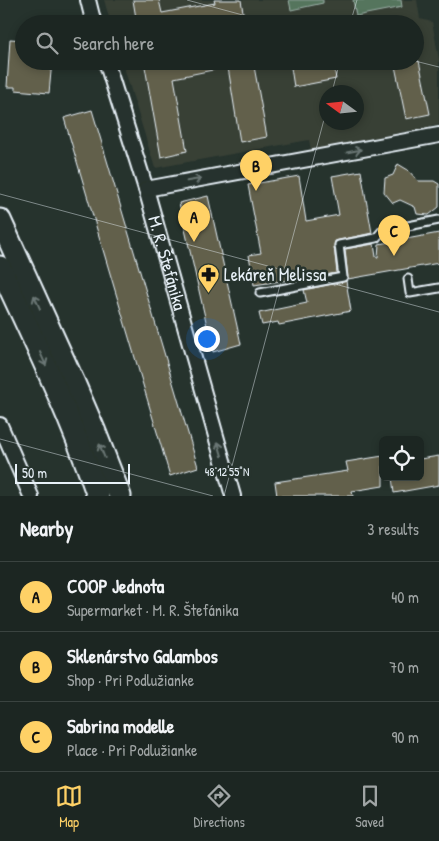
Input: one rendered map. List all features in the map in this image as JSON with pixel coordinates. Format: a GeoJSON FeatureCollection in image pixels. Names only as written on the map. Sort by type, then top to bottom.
{"type":"FeatureCollection","features":[{"type":"Feature","properties":{"kind":"main road"},"geometry":{"type":"LineString","coordinates":[[0,220],[74,382],[120,496]]}},
{"type":"Feature","properties":{"kind":"main road"},"geometry":{"type":"LineString","coordinates":[[0,267],[62,401],[98,496]]}},
{"type":"Feature","properties":{"kind":"street"},"geometry":{"type":"LineString","coordinates":[[88,0],[92,15]]}},
{"type":"Feature","properties":{"kind":"street","name":"M. R. Štefánika"},"geometry":{"type":"LineString","coordinates":[[109,70],[146,189],[233,496]]}},
{"type":"Feature","properties":{"kind":"street"},"geometry":{"type":"LineString","coordinates":[[146,189],[439,135]]}},
{"type":"Feature","properties":{"kind":"street"},"geometry":{"type":"LineString","coordinates":[[0,425],[31,496]]}},
{"type":"Feature","properties":{"kind":"lane"},"geometry":{"type":"LineString","coordinates":[[260,293],[343,277],[339,245],[376,238],[382,230],[439,220]]}},
{"type":"Feature","properties":{"kind":"lane"},"geometry":{"type":"LineString","coordinates":[[408,279],[410,293],[439,288]]}},
{"type":"Feature","properties":{"kind":"shaded area"},"geometry":{"type":"Polygon","coordinates":[[[104,0],[417,0],[419,15],[108,15],[104,0]]]}},
{"type":"Feature","properties":{"kind":"shaded area"},"geometry":{"type":"Polygon","coordinates":[[[424,20],[432,22],[439,59],[439,125],[311,150],[309,140],[155,168],[125,70],[424,70],[424,20]]]}},
{"type":"Feature","properties":{"kind":"green space"},"geometry":{"type":"Polygon","coordinates":[[[289,0],[323,0],[323,3],[291,10],[289,0]]]}},
{"type":"Feature","properties":{"kind":"green space"},"geometry":{"type":"Polygon","coordinates":[[[353,0],[401,0],[402,7],[356,15],[353,0]]]}},
{"type":"Feature","properties":{"kind":"building"},"geometry":{"type":"Polygon","coordinates":[[[133,0],[159,0],[162,13],[215,3],[214,0],[241,0],[244,15],[136,15],[133,0]]]}},
{"type":"Feature","properties":{"kind":"building"},"geometry":{"type":"Polygon","coordinates":[[[10,39],[15,39],[15,70],[51,70],[49,93],[15,90],[15,87],[7,87],[10,39]]]}},
{"type":"Feature","properties":{"kind":"building"},"geometry":{"type":"Polygon","coordinates":[[[146,70],[213,70],[174,78],[187,151],[161,157],[146,70]]]}},
{"type":"Feature","properties":{"kind":"building"},"geometry":{"type":"Polygon","coordinates":[[[228,70],[255,70],[267,137],[240,142],[228,70]]]}},
{"type":"Feature","properties":{"kind":"building"},"geometry":{"type":"Polygon","coordinates":[[[291,70],[334,70],[336,79],[294,87],[291,70]]]}},
{"type":"Feature","properties":{"kind":"building"},"geometry":{"type":"Polygon","coordinates":[[[396,70],[421,70],[430,114],[406,119],[396,70]]]}},
{"type":"Feature","properties":{"kind":"building"},"geometry":{"type":"Polygon","coordinates":[[[92,110],[198,467],[170,476],[64,118],[92,110]]]}},
{"type":"Feature","properties":{"kind":"building"},"geometry":{"type":"Polygon","coordinates":[[[398,164],[408,170],[418,181],[434,181],[439,184],[439,207],[429,215],[417,214],[415,207],[400,200],[393,203],[384,192],[385,178],[393,175],[398,164]]]}},
{"type":"Feature","properties":{"kind":"building"},"geometry":{"type":"Polygon","coordinates":[[[361,171],[372,233],[335,241],[337,273],[254,285],[249,255],[261,253],[248,185],[299,176],[306,221],[339,215],[332,176],[361,171]]]}},
{"type":"Feature","properties":{"kind":"building"},"geometry":{"type":"Polygon","coordinates":[[[208,196],[241,344],[213,352],[179,203],[208,196]]]}},
{"type":"Feature","properties":{"kind":"building"},"geometry":{"type":"Polygon","coordinates":[[[439,233],[439,263],[348,279],[345,249],[374,244],[376,257],[378,257],[379,244],[439,233]]]}},
{"type":"Feature","properties":{"kind":"building"},"geometry":{"type":"Polygon","coordinates":[[[346,281],[351,311],[279,325],[278,322],[262,325],[259,313],[307,303],[304,290],[346,281]]]}},
{"type":"Feature","properties":{"kind":"building"},"geometry":{"type":"Polygon","coordinates":[[[439,456],[439,485],[394,493],[392,481],[424,481],[424,458],[439,456]]]}},
{"type":"Feature","properties":{"kind":"building"},"geometry":{"type":"Polygon","coordinates":[[[379,457],[379,481],[383,481],[383,486],[352,491],[353,496],[277,496],[275,482],[348,471],[346,462],[379,457]]]}},
{"type":"Feature","properties":{"kind":"place","name":"Sklenárstvo Galambos"},"geometry":{"type":"Point","coordinates":[256,191]}},
{"type":"Feature","properties":{"kind":"place","name":"COOP Jednota"},"geometry":{"type":"Point","coordinates":[194,242]}},
{"type":"Feature","properties":{"kind":"place","name":"Sabrina modelle"},"geometry":{"type":"Point","coordinates":[394,256]}},
{"type":"Feature","properties":{"kind":"place","name":"Lekáreň Melissa"},"geometry":{"type":"Point","coordinates":[208,294]}}]}
